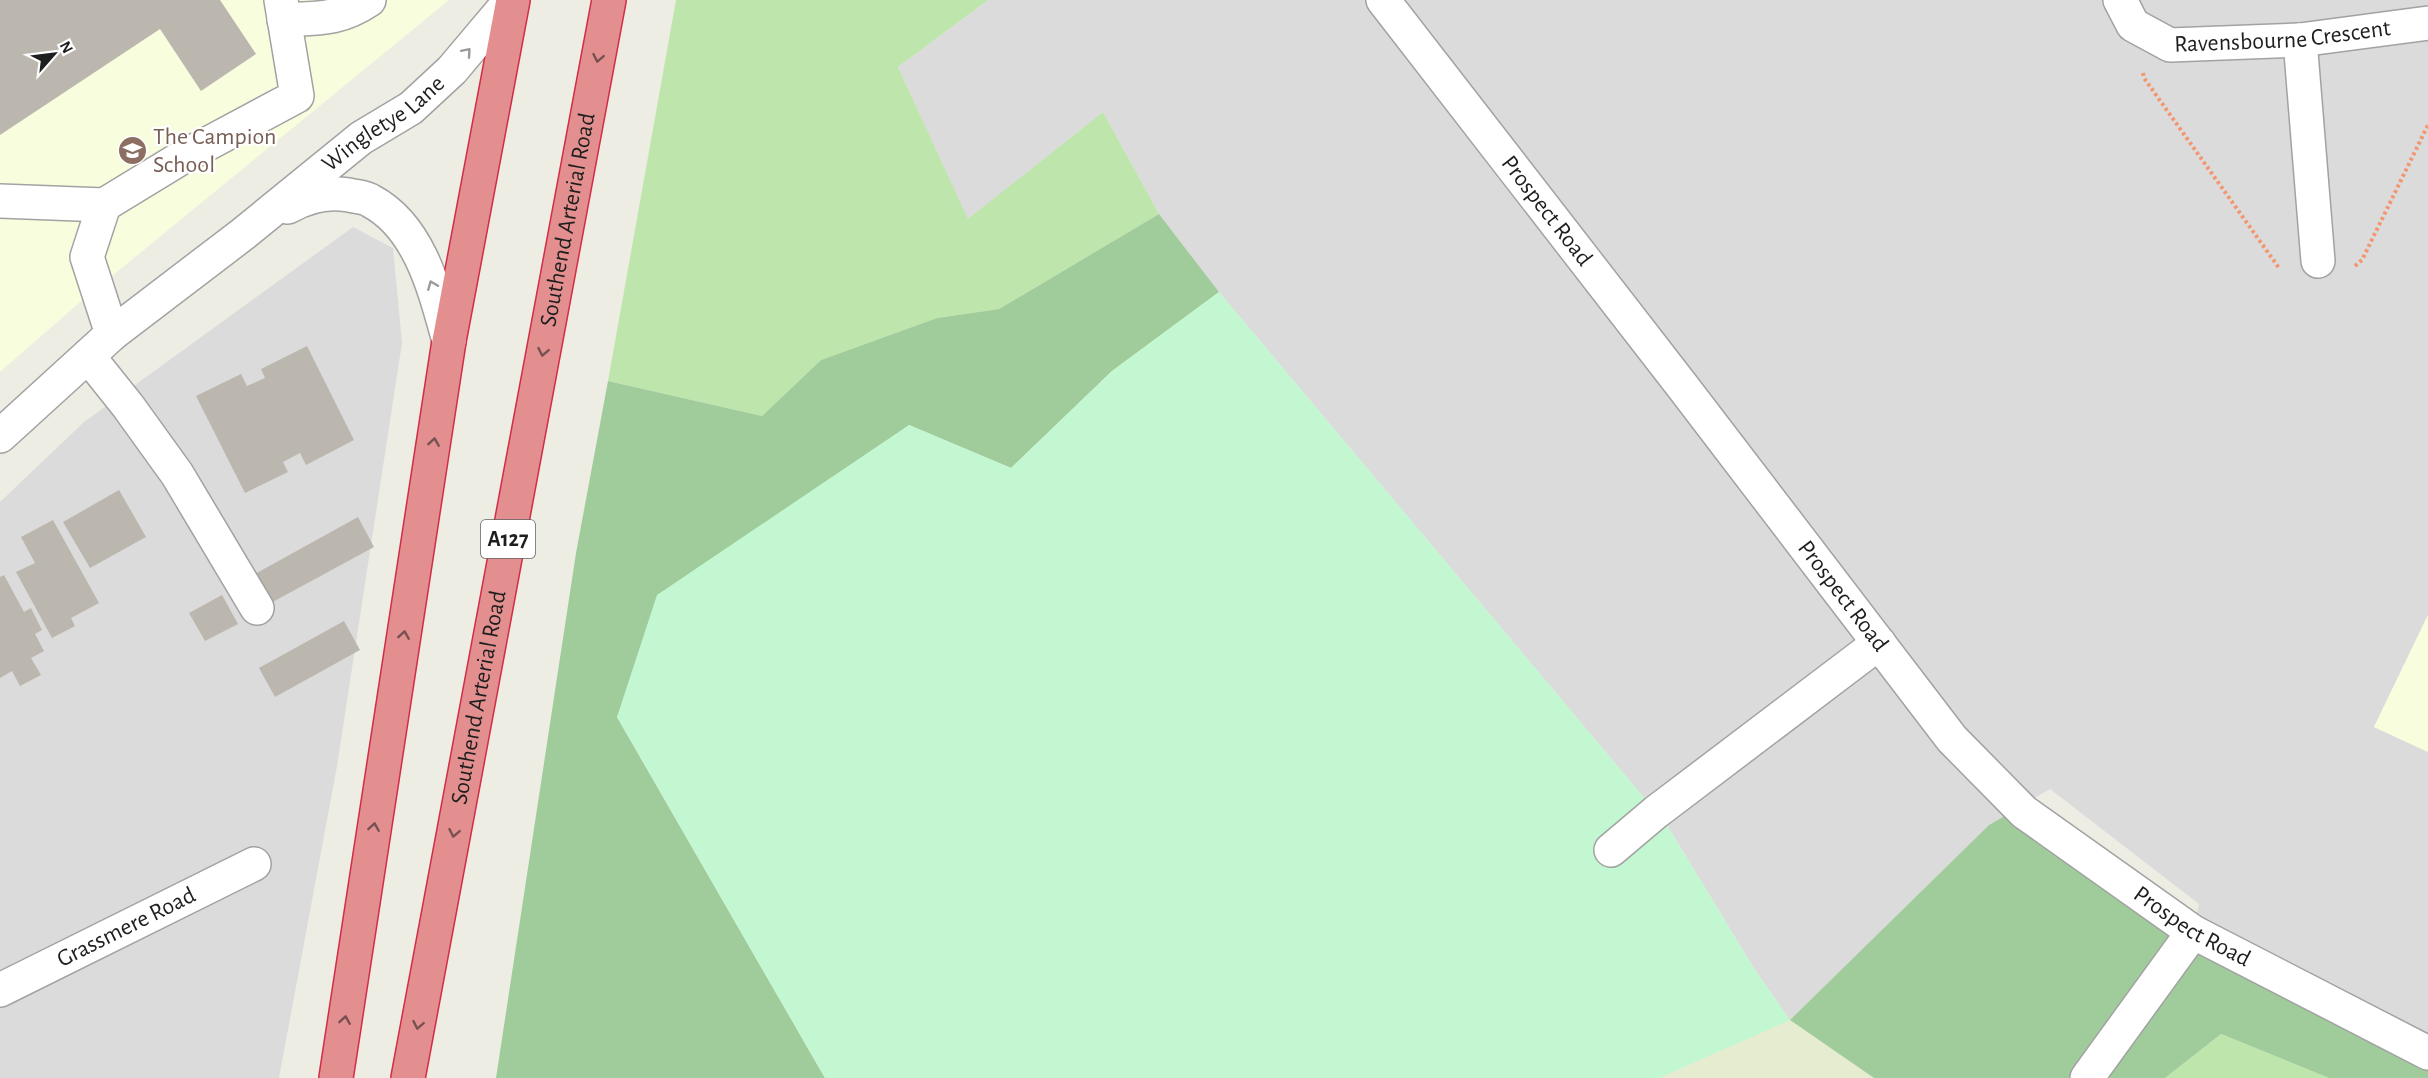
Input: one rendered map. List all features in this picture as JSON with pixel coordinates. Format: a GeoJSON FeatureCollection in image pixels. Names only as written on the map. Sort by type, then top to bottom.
{"type":"FeatureCollection","features":[{"type":"Feature","properties":{"kind":"highway"},"geometry":{"type":"LineString","coordinates":[[336,1078],[449,341],[512,0]]}},
{"type":"Feature","properties":{"kind":"highway","name":"Southend Arterial Road"},"geometry":{"type":"LineString","coordinates":[[408,1078],[609,0]]}},
{"type":"Feature","properties":{"kind":"street"},"geometry":{"type":"LineString","coordinates":[[0,201],[104,205],[181,158],[297,96],[283,10],[328,18],[351,12],[369,0]]}},
{"type":"Feature","properties":{"kind":"street","name":"Wingletye Lane"},"geometry":{"type":"LineString","coordinates":[[0,436],[112,334],[243,234],[361,138],[411,108],[452,70],[512,0]]}},
{"type":"Feature","properties":{"kind":"street","name":"Prospect Road"},"geometry":{"type":"LineString","coordinates":[[1383,0],[1952,739],[2024,812],[2193,932],[2428,1053]]}},
{"type":"Feature","properties":{"kind":"street","name":"Ravensbourne Crescent"},"geometry":{"type":"LineString","coordinates":[[2120,0],[2133,25],[2170,45],[2300,40],[2428,22]]}},
{"type":"Feature","properties":{"kind":"street"},"geometry":{"type":"LineString","coordinates":[[2300,40],[2318,261]]}},
{"type":"Feature","properties":{"kind":"street","name":"Wingletye Lane"},"geometry":{"type":"LineString","coordinates":[[243,234],[306,196],[342,194],[369,200],[396,218],[419,255],[435,291],[449,341]]}},
{"type":"Feature","properties":{"kind":"street"},"geometry":{"type":"LineString","coordinates":[[104,205],[87,257],[112,334]]}},
{"type":"Feature","properties":{"kind":"street"},"geometry":{"type":"LineString","coordinates":[[88,356],[128,406],[177,474],[257,608]]}},
{"type":"Feature","properties":{"kind":"street"},"geometry":{"type":"LineString","coordinates":[[1611,850],[1656,812],[1879,642]]}},
{"type":"Feature","properties":{"kind":"street","name":"Grassmere Road"},"geometry":{"type":"LineString","coordinates":[[0,990],[254,864]]}},
{"type":"Feature","properties":{"kind":"street"},"geometry":{"type":"LineString","coordinates":[[2087,1078],[2193,932]]}},
{"type":"Feature","properties":{"kind":"shaded area","name":"The Campion School"},"geometry":{"type":"Polygon","coordinates":[[[0,0],[449,0],[79,303],[0,372],[0,0]]]}},
{"type":"Feature","properties":{"kind":"shaded area"},"geometry":{"type":"Polygon","coordinates":[[[988,0],[2428,0],[2428,615],[2374,727],[2428,752],[2428,1053],[2193,932],[2199,904],[2050,789],[1989,825],[1790,1020],[1755,970],[1667,825],[1219,292],[1159,214],[1103,112],[968,220],[898,67],[988,0]]]}},
{"type":"Feature","properties":{"kind":"shaded area"},"geometry":{"type":"Polygon","coordinates":[[[353,227],[393,248],[402,343],[337,766],[279,1078],[0,1078],[0,502],[84,422],[353,227]]]}},
{"type":"Feature","properties":{"kind":"shaded area"},"geometry":{"type":"Polygon","coordinates":[[[2428,615],[2428,752],[2374,727],[2428,615]]]}},
{"type":"Feature","properties":{"kind":"shaded area"},"geometry":{"type":"Polygon","coordinates":[[[1790,1020],[1874,1078],[1659,1078],[1669,1072],[1790,1020]]]}},
{"type":"Feature","properties":{"kind":"green space"},"geometry":{"type":"Polygon","coordinates":[[[676,0],[988,0],[898,67],[968,219],[1103,112],[1159,214],[999,309],[937,318],[821,360],[762,416],[608,381],[676,0]]]}},
{"type":"Feature","properties":{"kind":"green space"},"geometry":{"type":"Polygon","coordinates":[[[1159,214],[1219,292],[1112,371],[1011,468],[909,425],[617,717],[825,1078],[496,1078],[576,553],[608,381],[762,416],[821,360],[937,318],[999,309],[1159,214]]]}},
{"type":"Feature","properties":{"kind":"green space"},"geometry":{"type":"Polygon","coordinates":[[[1219,292],[1667,825],[1755,970],[1790,1020],[1659,1078],[825,1078],[617,717],[657,595],[909,425],[1011,468],[1112,371],[1219,292]]]}},
{"type":"Feature","properties":{"kind":"green space"},"geometry":{"type":"Polygon","coordinates":[[[2020,807],[2024,812],[2428,1053],[2428,1078],[2329,1078],[2221,1034],[2165,1078],[1874,1078],[1790,1020],[1989,825],[2020,807]]]}},
{"type":"Feature","properties":{"kind":"green space"},"geometry":{"type":"Polygon","coordinates":[[[2221,1034],[2329,1078],[2165,1078],[2221,1034]]]}},
{"type":"Feature","properties":{"kind":"building"},"geometry":{"type":"Polygon","coordinates":[[[0,0],[220,0],[256,54],[201,91],[160,29],[0,135],[0,0]]]}},
{"type":"Feature","properties":{"kind":"building"},"geometry":{"type":"Polygon","coordinates":[[[307,346],[354,440],[306,465],[300,453],[283,462],[288,472],[245,493],[196,396],[241,374],[247,386],[265,378],[261,369],[307,346]]]}},
{"type":"Feature","properties":{"kind":"building"},"geometry":{"type":"Polygon","coordinates":[[[119,490],[146,537],[90,568],[63,522],[119,490]]]}},
{"type":"Feature","properties":{"kind":"building"},"geometry":{"type":"Polygon","coordinates":[[[358,517],[374,547],[269,604],[253,575],[358,517]]]}},
{"type":"Feature","properties":{"kind":"building"},"geometry":{"type":"Polygon","coordinates":[[[53,520],[99,603],[71,618],[75,626],[52,638],[16,572],[35,563],[21,537],[53,520]]]}},
{"type":"Feature","properties":{"kind":"building"},"geometry":{"type":"Polygon","coordinates":[[[4,575],[24,612],[31,608],[42,630],[35,634],[44,651],[31,658],[41,675],[20,686],[12,671],[0,678],[0,577],[4,575]]]}},
{"type":"Feature","properties":{"kind":"building"},"geometry":{"type":"Polygon","coordinates":[[[222,595],[238,624],[205,641],[189,613],[222,595]]]}},
{"type":"Feature","properties":{"kind":"building"},"geometry":{"type":"Polygon","coordinates":[[[344,621],[360,650],[275,697],[259,668],[344,621]]]}},
{"type":"Feature","properties":{"kind":"place","name":"The Campion School"},"geometry":{"type":"Point","coordinates":[132,151]}}]}
